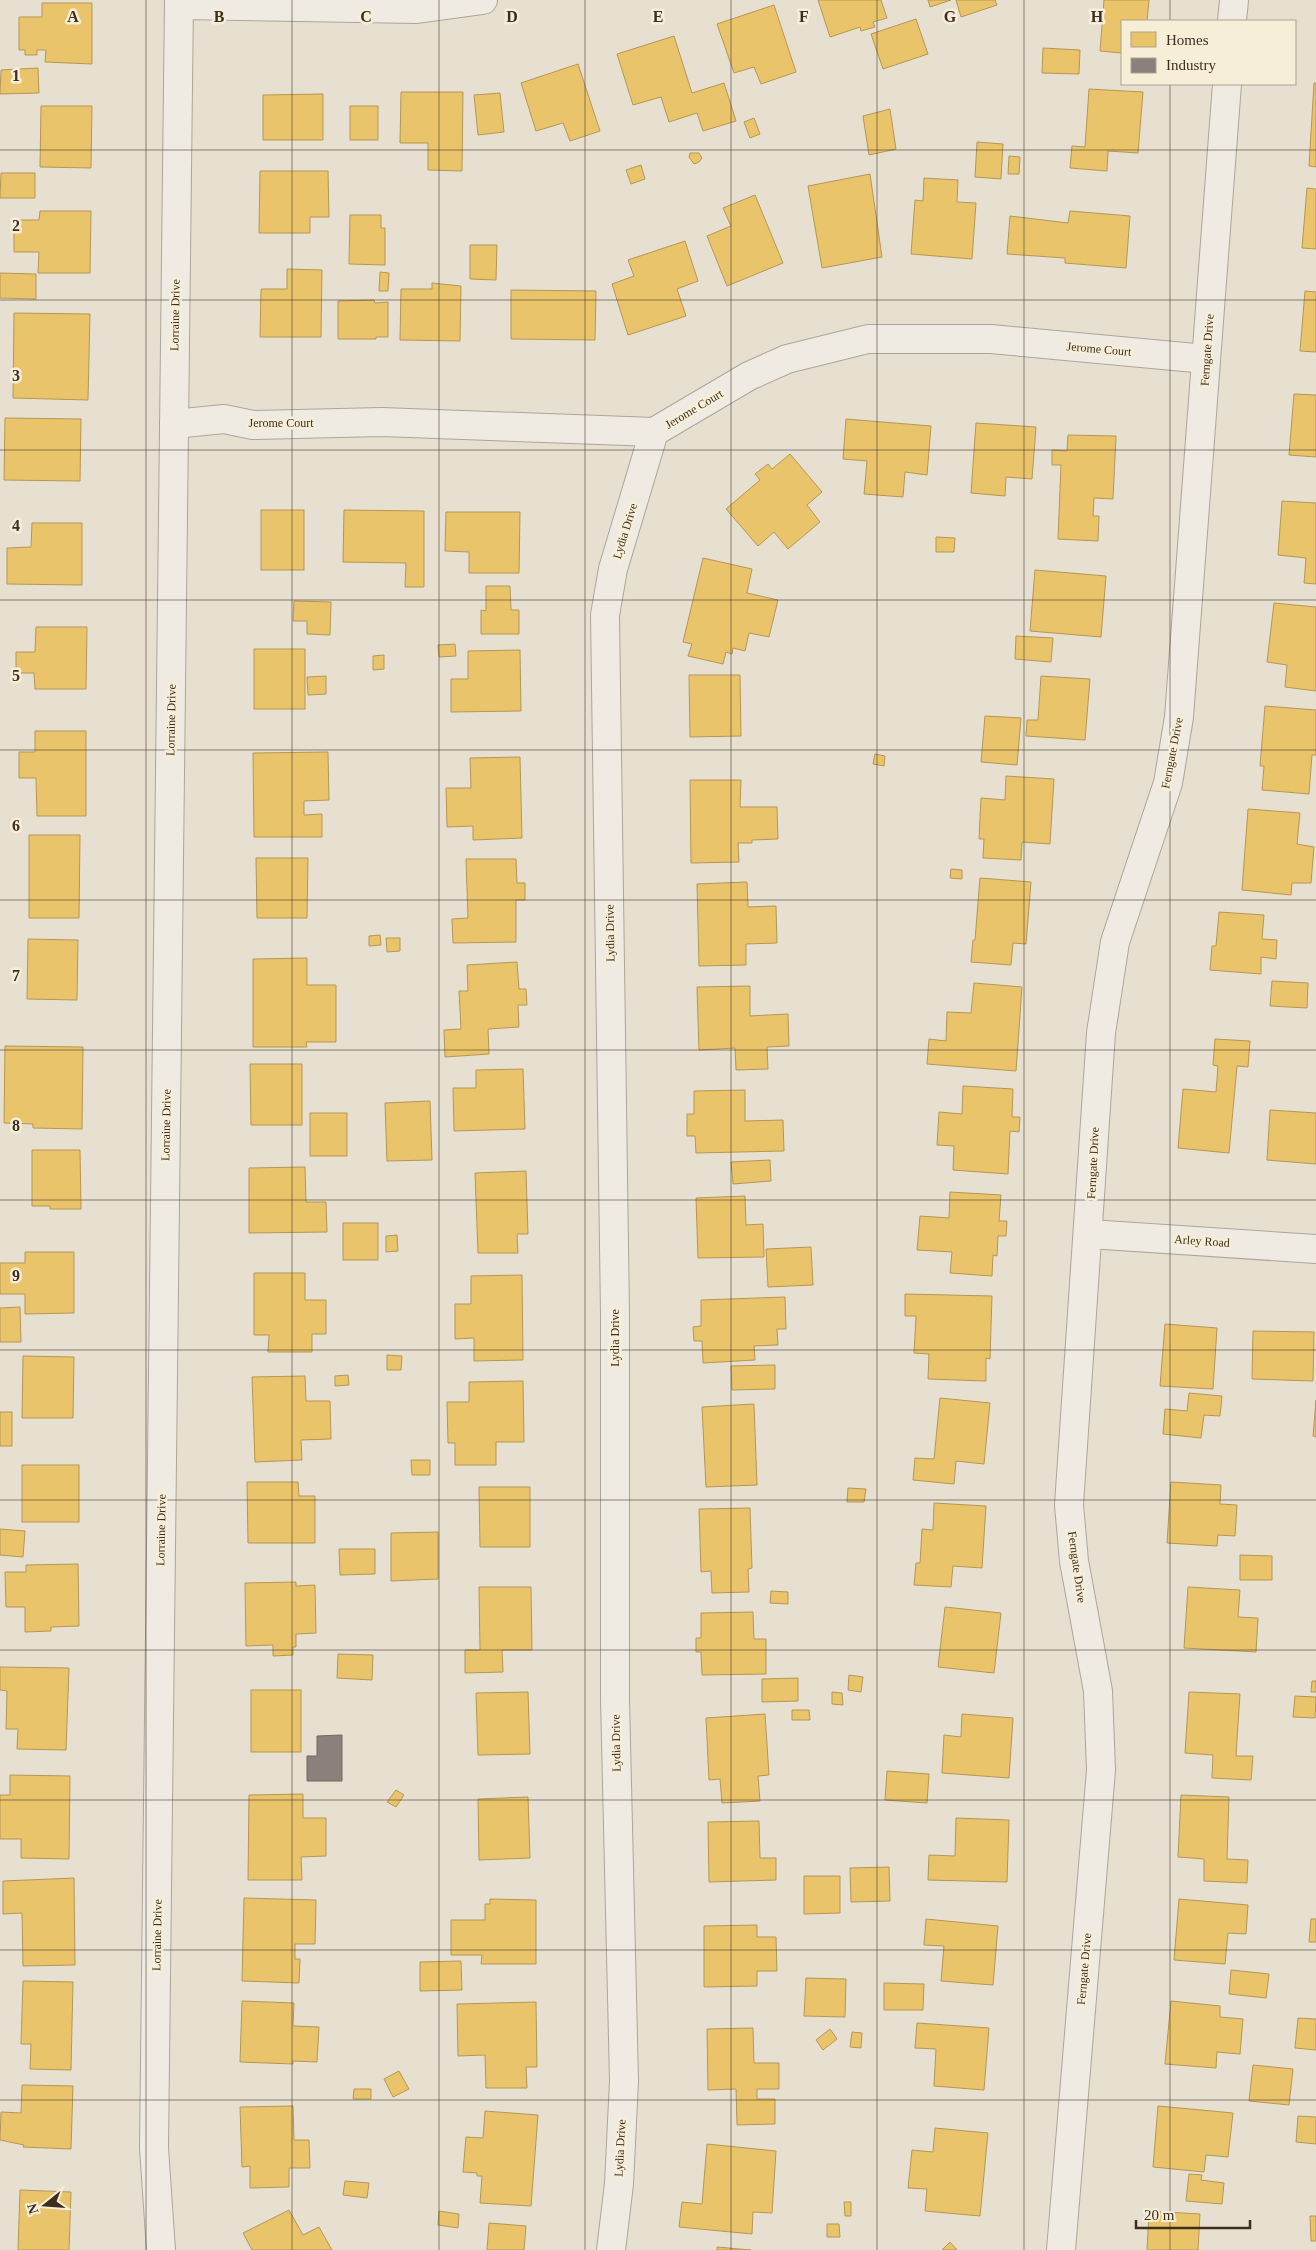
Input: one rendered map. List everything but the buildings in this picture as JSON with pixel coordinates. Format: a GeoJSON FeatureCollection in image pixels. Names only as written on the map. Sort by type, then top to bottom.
{"type":"FeatureCollection","features":[{"type":"Feature","properties":{"kind":"street"},"geometry":{"type":"LineString","coordinates":[[179,2],[417,9],[483,0]]}},
{"type":"Feature","properties":{"kind":"street"},"geometry":{"type":"LineString","coordinates":[[1232,20],[1234,0]]}},
{"type":"Feature","properties":{"kind":"street","name":"Lorraine Drive"},"geometry":{"type":"LineString","coordinates":[[161,2250],[154,2148],[179,2]]}},
{"type":"Feature","properties":{"kind":"street","name":"Ferngate Drive"},"geometry":{"type":"LineString","coordinates":[[1061,2250],[1101,1770],[1098,1691],[1074,1561],[1069,1505],[1089,1234],[1101,1033],[1115,942],[1168,783],[1179,717],[1227,85]]}},
{"type":"Feature","properties":{"kind":"street","name":"Jerome Court"},"geometry":{"type":"LineString","coordinates":[[174,424],[224,419],[253,425],[382,422],[654,432],[749,376],[787,360],[868,339],[991,339],[1206,359]]}},
{"type":"Feature","properties":{"kind":"street","name":"Lydia Drive"},"geometry":{"type":"LineString","coordinates":[[611,2250],[619,2184],[624,2081],[615,1699],[616,1315],[605,615],[613,570],[654,432]]}},
{"type":"Feature","properties":{"kind":"street","name":"Arley Road"},"geometry":{"type":"LineString","coordinates":[[1089,1234],[1316,1248]]}}]}
